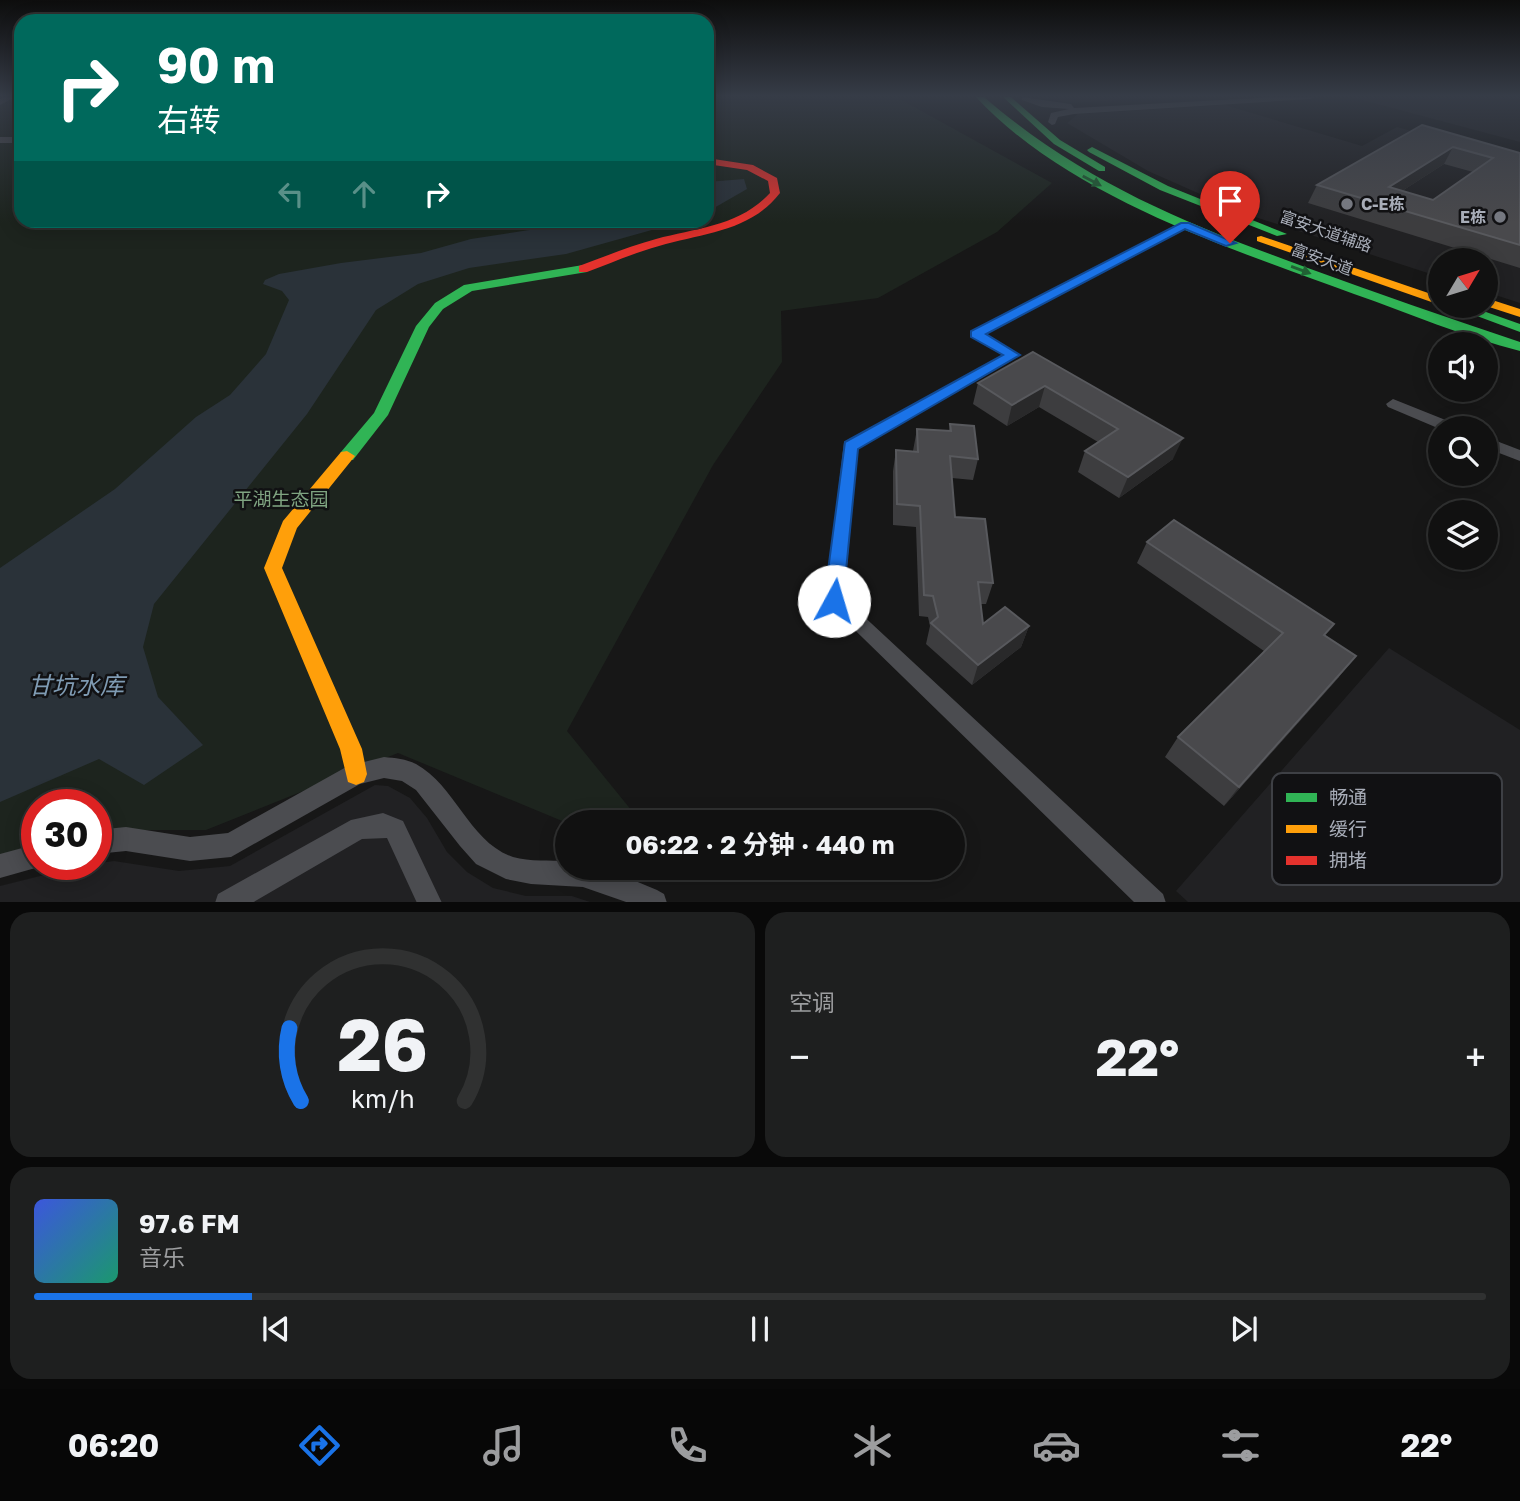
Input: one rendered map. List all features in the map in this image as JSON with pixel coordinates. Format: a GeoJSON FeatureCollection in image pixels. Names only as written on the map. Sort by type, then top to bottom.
{"type":"FeatureCollection","features":[{"type":"Feature","properties":{"kind":"main road","name":"富安大道"},"geometry":{"type":"LineString","coordinates":[[1025,139],[1050,157],[1124,198],[1185,225],[1322,278],[1520,348]]}},
{"type":"Feature","properties":{"kind":"main road","name":"富安大道"},"geometry":{"type":"LineString","coordinates":[[1059,139],[1072,151],[1164,200],[1269,242],[1428,297]]}},
{"type":"Feature","properties":{"kind":"main road","name":"富安大道辅路"},"geometry":{"type":"LineString","coordinates":[[1078,139],[1107,158],[1188,198],[1276,232],[1428,283]]}},
{"type":"Feature","properties":{"kind":"main road"},"geometry":{"type":"LineString","coordinates":[[356,774],[351,749],[274,568],[289,525],[381,415],[423,326],[439,306],[468,288],[581,270],[657,243],[739,223],[768,203],[775,193],[773,180],[759,168],[734,162],[714,161]]}},
{"type":"Feature","properties":{"kind":"main road"},"geometry":{"type":"LineString","coordinates":[[1498,308],[1520,316]]}},
{"type":"Feature","properties":{"kind":"main road"},"geometry":{"type":"LineString","coordinates":[[1491,318],[1520,328]]}},
{"type":"Feature","properties":{"kind":"street"},"geometry":{"type":"LineString","coordinates":[[1154,902],[834,601],[850,446],[1013,355],[976,334],[1185,225]]}},
{"type":"Feature","properties":{"kind":"street"},"geometry":{"type":"LineString","coordinates":[[1393,404],[1428,419]]}},
{"type":"Feature","properties":{"kind":"street"},"geometry":{"type":"LineString","coordinates":[[1498,447],[1520,456]]}},
{"type":"Feature","properties":{"kind":"street"},"geometry":{"type":"LineString","coordinates":[[112,840],[126,839],[190,849],[231,845],[356,774],[378,765],[389,766],[400,768],[426,782],[445,804],[465,836],[483,853],[505,867],[533,873],[579,873],[616,893],[655,902]]}},
{"type":"Feature","properties":{"kind":"street"},"geometry":{"type":"LineString","coordinates":[[226,902],[359,828],[383,825],[395,829],[430,902]]}},
{"type":"Feature","properties":{"kind":"street"},"geometry":{"type":"LineString","coordinates":[[0,866],[21,860]]}},
{"type":"Feature","properties":{"kind":"shaded area"},"geometry":{"type":"Polygon","coordinates":[[[1094,139],[1339,139],[1362,146],[1375,139],[1441,139],[1520,161],[1520,303],[1498,296],[1498,248],[1428,248],[1428,273],[1243,213],[1148,171],[1094,139]]]}},
{"type":"Feature","properties":{"kind":"shaded area"},"geometry":{"type":"Polygon","coordinates":[[[1389,648],[1520,730],[1520,902],[1188,902],[1176,891],[1272,781],[1272,885],[1502,885],[1502,773],[1279,773],[1389,648]]]}},
{"type":"Feature","properties":{"kind":"shaded area"},"geometry":{"type":"Polygon","coordinates":[[[375,785],[388,786],[410,798],[427,818],[447,852],[467,872],[493,888],[526,896],[572,896],[590,902],[0,902],[0,886],[24,880],[112,880],[112,861],[179,871],[230,866],[375,785]]]}},
{"type":"Feature","properties":{"kind":"green space","name":"平湖生态园"},"geometry":{"type":"Polygon","coordinates":[[[0,139],[14,139],[14,228],[714,228],[714,139],[972,139],[1052,183],[997,232],[878,298],[781,311],[782,362],[713,465],[567,731],[631,810],[555,810],[555,818],[398,753],[206,830],[112,830],[112,789],[21,789],[21,848],[0,857],[0,139]]]}},
{"type":"Feature","properties":{"kind":"water"},"geometry":{"type":"Polygon","coordinates":[[[744,179],[747,189],[714,208],[714,181],[744,179]]]}},
{"type":"Feature","properties":{"kind":"water","name":"甘坑水库"},"geometry":{"type":"Polygon","coordinates":[[[543,228],[659,228],[566,254],[469,268],[418,284],[376,310],[307,414],[154,604],[143,647],[158,697],[203,745],[144,785],[99,759],[30,789],[21,789],[21,793],[0,802],[0,568],[115,489],[196,417],[230,395],[266,354],[289,300],[282,291],[263,284],[265,280],[279,274],[341,263],[421,253],[471,239],[543,228]]]}},
{"type":"Feature","properties":{"kind":"building"},"geometry":{"type":"Polygon","coordinates":[[[1397,139],[1471,139],[1520,153],[1520,245],[1317,185],[1397,139]],[[1453,147],[1389,187],[1433,200],[1493,158],[1453,147]]]}},
{"type":"Feature","properties":{"kind":"building"},"geometry":{"type":"Polygon","coordinates":[[[1033,352],[1183,438],[1128,477],[1085,451],[1118,429],[1045,386],[1012,405],[978,383],[1033,352]]]}},
{"type":"Feature","properties":{"kind":"building"},"geometry":{"type":"Polygon","coordinates":[[[950,424],[974,426],[978,459],[950,456],[955,517],[985,519],[993,583],[978,582],[983,624],[1005,607],[1029,626],[978,665],[931,623],[938,617],[933,596],[924,595],[920,506],[897,504],[896,450],[918,452],[917,429],[951,431],[950,424]]]}},
{"type":"Feature","properties":{"kind":"building"},"geometry":{"type":"Polygon","coordinates":[[[1174,520],[1334,624],[1324,635],[1356,656],[1239,787],[1178,737],[1283,633],[1147,542],[1174,520]]]}},
{"type":"Feature","properties":{"kind":"traffic: fast"},"geometry":{"type":"LineString","coordinates":[[1030,139],[1123,197],[1202,232],[1314,275],[1520,347]]}},
{"type":"Feature","properties":{"kind":"traffic: fast"},"geometry":{"type":"LineString","coordinates":[[1054,139],[1102,169]]}},
{"type":"Feature","properties":{"kind":"traffic: fast"},"geometry":{"type":"LineString","coordinates":[[1092,150],[1164,188],[1281,234]]}},
{"type":"Feature","properties":{"kind":"traffic: fast"},"geometry":{"type":"LineString","coordinates":[[347,456],[381,415],[423,326],[439,306],[468,288],[583,269]]}},
{"type":"Feature","properties":{"kind":"traffic: fast"},"geometry":{"type":"LineString","coordinates":[[1491,318],[1520,328]]}},
{"type":"Feature","properties":{"kind":"traffic: slow"},"geometry":{"type":"LineString","coordinates":[[1261,239],[1428,297]]}},
{"type":"Feature","properties":{"kind":"traffic: slow"},"geometry":{"type":"LineString","coordinates":[[1498,306],[1520,313]]}},
{"type":"Feature","properties":{"kind":"traffic: slow"},"geometry":{"type":"LineString","coordinates":[[347,456],[289,525],[273,568],[351,749],[356,774]]}},
{"type":"Feature","properties":{"kind":"traffic: jam"},"geometry":{"type":"LineString","coordinates":[[583,269],[650,245],[738,222],[752,215],[775,193],[773,180],[750,167],[714,162]]}},
{"type":"Feature","properties":{"kind":"place","name":"C-E栋"},"geometry":{"type":"Point","coordinates":[1347,204]}},
{"type":"Feature","properties":{"kind":"place","name":"E栋"},"geometry":{"type":"Point","coordinates":[1500,217]}},
{"type":"Feature","properties":{"kind":"route"},"geometry":{"type":"LineString","coordinates":[[834,601],[850,446],[1013,355],[976,334],[1185,225],[1230,243]]}}]}
